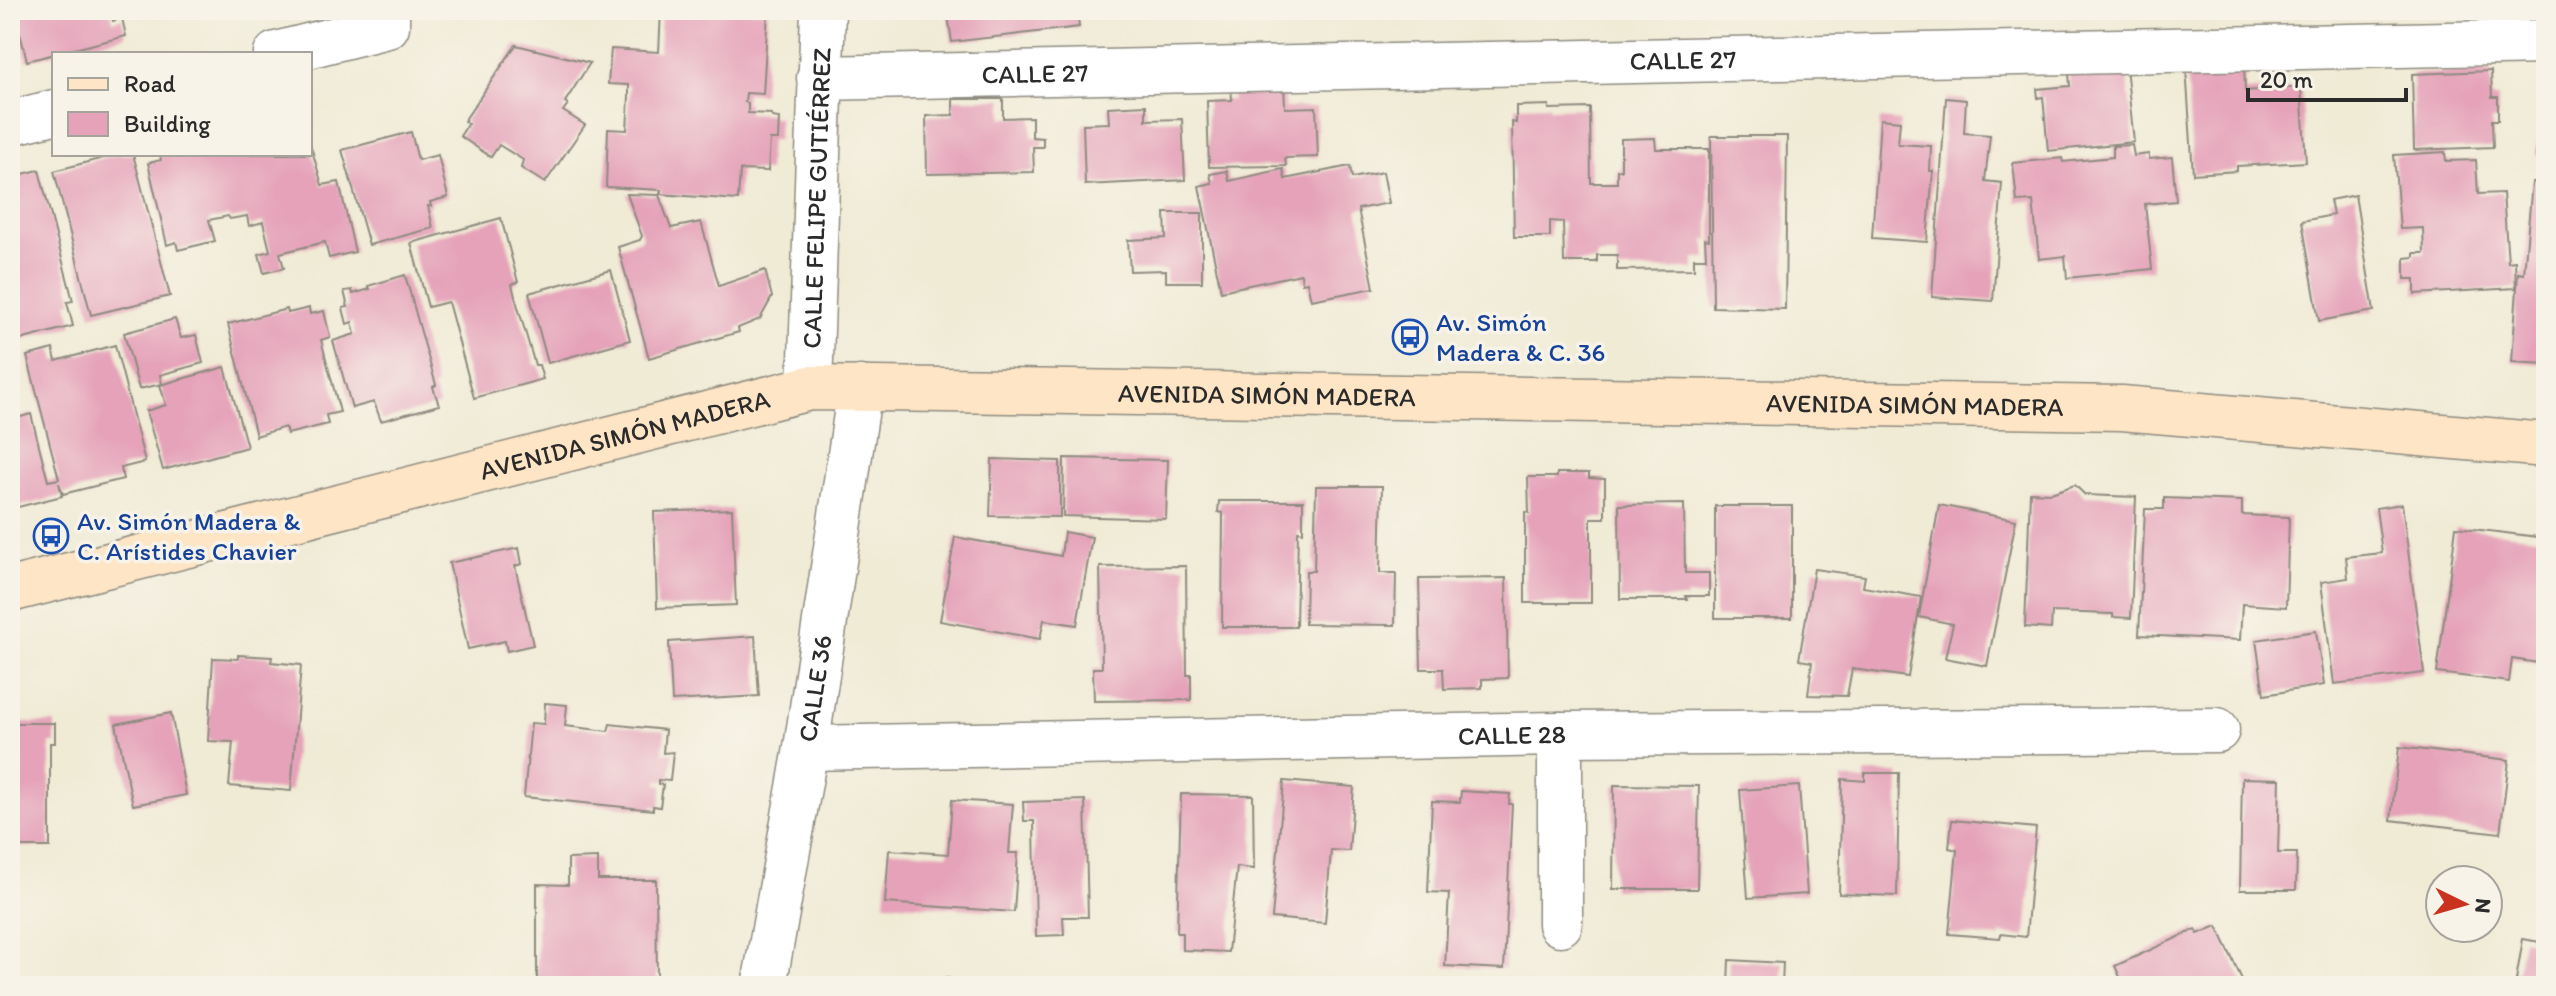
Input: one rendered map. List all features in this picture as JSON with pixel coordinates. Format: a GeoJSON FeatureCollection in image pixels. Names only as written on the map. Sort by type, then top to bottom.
{"type":"FeatureCollection","features":[{"type":"Feature","properties":{"kind":"street"},"geometry":{"type":"LineString","coordinates":[[284,52],[387,26],[387,10]]}},
{"type":"Feature","properties":{"kind":"street","name":"CALLE FELIPE GUTIÉRREZ"},"geometry":{"type":"LineString","coordinates":[[810,388],[823,10]]}},
{"type":"Feature","properties":{"kind":"street","name":"CALLE 27"},"geometry":{"type":"LineString","coordinates":[[819,78],[2546,42]]}},
{"type":"Feature","properties":{"kind":"street"},"geometry":{"type":"LineString","coordinates":[[10,123],[52,112]]}},
{"type":"Feature","properties":{"kind":"street","name":"AVENIDA SIMÓN MADERA"},"geometry":{"type":"LineString","coordinates":[[10,590],[810,388],[2122,408],[2546,445]]}},
{"type":"Feature","properties":{"kind":"street","name":"CALLE 36"},"geometry":{"type":"LineString","coordinates":[[764,986],[806,748],[860,388]]}},
{"type":"Feature","properties":{"kind":"street","name":"CALLE 28"},"geometry":{"type":"LineString","coordinates":[[806,748],[1560,734],[2217,730]]}},
{"type":"Feature","properties":{"kind":"street"},"geometry":{"type":"LineString","coordinates":[[1560,734],[1560,924]]}},
{"type":"Feature","properties":{"kind":"building"},"geometry":{"type":"Polygon","coordinates":[[[14,10],[111,10],[113,21],[122,18],[126,36],[52,52],[52,55],[27,61],[14,10]]]}},
{"type":"Feature","properties":{"kind":"building"},"geometry":{"type":"Polygon","coordinates":[[[509,10],[580,10],[580,18],[509,14],[509,10]]]}},
{"type":"Feature","properties":{"kind":"building"},"geometry":{"type":"Polygon","coordinates":[[[661,10],[768,11],[763,94],[746,93],[745,102],[748,103],[748,113],[772,114],[772,117],[779,118],[778,140],[770,140],[768,171],[740,170],[738,200],[660,194],[661,190],[606,187],[608,129],[627,130],[629,96],[629,85],[608,84],[611,49],[659,52],[661,10]]]}},
{"type":"Feature","properties":{"kind":"building"},"geometry":{"type":"Polygon","coordinates":[[[947,10],[1077,10],[1079,27],[952,42],[947,10]]]}},
{"type":"Feature","properties":{"kind":"building"},"geometry":{"type":"Polygon","coordinates":[[[516,45],[590,63],[565,102],[568,104],[563,111],[585,125],[545,183],[521,168],[523,160],[499,145],[491,157],[460,136],[468,124],[464,121],[516,45]]]}},
{"type":"Feature","properties":{"kind":"building"},"geometry":{"type":"Polygon","coordinates":[[[10,46],[16,65],[10,67],[10,46]]]}},
{"type":"Feature","properties":{"kind":"building"},"geometry":{"type":"Polygon","coordinates":[[[2244,63],[2245,91],[2301,87],[2306,162],[2237,166],[2237,171],[2193,174],[2186,67],[2244,63]]]}},
{"type":"Feature","properties":{"kind":"building"},"geometry":{"type":"Polygon","coordinates":[[[2126,67],[2134,142],[2048,151],[2043,97],[2038,98],[2037,89],[2070,86],[2069,73],[2126,67]]]}},
{"type":"Feature","properties":{"kind":"building"},"geometry":{"type":"Polygon","coordinates":[[[2491,71],[2492,97],[2498,97],[2498,120],[2492,120],[2493,147],[2414,150],[2412,74],[2491,71]]]}},
{"type":"Feature","properties":{"kind":"building"},"geometry":{"type":"Polygon","coordinates":[[[1231,84],[1284,84],[1285,108],[1316,107],[1318,157],[1285,158],[1286,166],[1209,167],[1207,101],[1232,100],[1231,84]]]}},
{"type":"Feature","properties":{"kind":"building"},"geometry":{"type":"Polygon","coordinates":[[[2546,94],[2546,157],[2536,156],[2546,94]]]}},
{"type":"Feature","properties":{"kind":"building"},"geometry":{"type":"Polygon","coordinates":[[[1946,98],[1966,100],[1964,133],[1990,135],[1985,181],[2002,183],[1993,301],[1932,297],[1946,98]]]}},
{"type":"Feature","properties":{"kind":"building"},"geometry":{"type":"Polygon","coordinates":[[[953,99],[1003,99],[1003,118],[1032,117],[1032,137],[1043,138],[1043,147],[1033,147],[1034,172],[927,174],[926,116],[953,115],[953,99]]]}},
{"type":"Feature","properties":{"kind":"building"},"geometry":{"type":"Polygon","coordinates":[[[1146,105],[1146,120],[1182,119],[1185,180],[1085,185],[1083,124],[1109,123],[1108,107],[1146,105]]]}},
{"type":"Feature","properties":{"kind":"building"},"geometry":{"type":"Polygon","coordinates":[[[1549,105],[1549,109],[1590,108],[1591,183],[1617,183],[1617,170],[1621,170],[1621,139],[1655,138],[1656,149],[1709,149],[1709,240],[1705,239],[1706,258],[1694,258],[1694,269],[1617,270],[1617,255],[1597,255],[1597,262],[1564,262],[1563,222],[1550,221],[1550,237],[1514,237],[1512,122],[1516,123],[1516,106],[1549,105]]]}},
{"type":"Feature","properties":{"kind":"building"},"geometry":{"type":"Polygon","coordinates":[[[1880,119],[1900,121],[1898,144],[1931,146],[1930,171],[1933,171],[1927,242],[1872,238],[1880,119]]]}},
{"type":"Feature","properties":{"kind":"building"},"geometry":{"type":"Polygon","coordinates":[[[411,132],[418,160],[438,155],[448,197],[430,202],[431,206],[428,206],[433,228],[369,245],[342,150],[411,132]]]}},
{"type":"Feature","properties":{"kind":"building"},"geometry":{"type":"Polygon","coordinates":[[[1711,136],[1787,136],[1785,309],[1713,307],[1711,136]]]}},
{"type":"Feature","properties":{"kind":"building"},"geometry":{"type":"Polygon","coordinates":[[[2132,145],[2134,156],[2149,154],[2149,159],[2172,157],[2176,201],[2145,204],[2152,269],[2067,278],[2065,256],[2039,259],[2033,201],[2017,202],[2013,163],[2113,157],[2113,146],[2132,145]]]}},
{"type":"Feature","properties":{"kind":"building"},"geometry":{"type":"Polygon","coordinates":[[[312,150],[322,185],[339,182],[355,252],[329,258],[325,242],[280,253],[284,268],[264,273],[259,254],[270,251],[263,222],[249,226],[247,216],[209,220],[215,241],[178,250],[176,242],[167,245],[148,163],[161,160],[160,156],[312,156],[312,150]]]}},
{"type":"Feature","properties":{"kind":"building"},"geometry":{"type":"Polygon","coordinates":[[[2445,152],[2446,161],[2476,160],[2478,194],[2503,193],[2508,262],[2515,261],[2516,288],[2415,294],[2415,279],[2405,279],[2405,258],[2414,257],[2414,253],[2424,253],[2423,228],[2400,229],[2394,155],[2445,152]]]}},
{"type":"Feature","properties":{"kind":"building"},"geometry":{"type":"Polygon","coordinates":[[[110,156],[134,156],[170,296],[91,315],[54,171],[110,156]]]}},
{"type":"Feature","properties":{"kind":"building"},"geometry":{"type":"Polygon","coordinates":[[[1350,166],[1352,178],[1383,172],[1389,203],[1358,209],[1374,288],[1311,300],[1307,282],[1302,283],[1301,274],[1221,291],[1199,186],[1212,183],[1210,174],[1227,171],[1229,181],[1283,169],[1285,179],[1350,166]]]}},
{"type":"Feature","properties":{"kind":"building"},"geometry":{"type":"Polygon","coordinates":[[[39,170],[73,301],[67,302],[73,326],[20,340],[19,337],[10,339],[10,177],[39,170]]]}},
{"type":"Feature","properties":{"kind":"building"},"geometry":{"type":"Polygon","coordinates":[[[2532,182],[2546,183],[2546,364],[2512,362],[2518,273],[2524,274],[2532,182]]]}},
{"type":"Feature","properties":{"kind":"building"},"geometry":{"type":"Polygon","coordinates":[[[627,194],[659,195],[671,228],[701,222],[719,286],[765,270],[772,297],[760,319],[738,328],[739,332],[649,358],[618,247],[640,240],[642,236],[627,194]]]}},
{"type":"Feature","properties":{"kind":"building"},"geometry":{"type":"Polygon","coordinates":[[[2355,195],[2374,311],[2319,321],[2302,221],[2333,215],[2330,200],[2355,195]]]}},
{"type":"Feature","properties":{"kind":"building"},"geometry":{"type":"Polygon","coordinates":[[[1165,213],[1202,213],[1202,282],[1166,282],[1166,270],[1130,271],[1128,240],[1166,238],[1165,213]]]}},
{"type":"Feature","properties":{"kind":"building"},"geometry":{"type":"Polygon","coordinates":[[[501,218],[518,282],[512,284],[515,297],[535,365],[539,365],[543,379],[474,398],[448,302],[428,307],[411,243],[501,218]]]}},
{"type":"Feature","properties":{"kind":"building"},"geometry":{"type":"Polygon","coordinates":[[[611,270],[630,340],[548,363],[529,293],[611,270]]]}},
{"type":"Feature","properties":{"kind":"building"},"geometry":{"type":"Polygon","coordinates":[[[405,275],[439,405],[381,421],[374,402],[352,408],[333,341],[355,334],[352,322],[347,324],[343,308],[348,307],[344,291],[352,290],[353,294],[405,275]]]}},
{"type":"Feature","properties":{"kind":"building"},"geometry":{"type":"Polygon","coordinates":[[[309,308],[310,314],[324,311],[330,337],[321,340],[340,412],[326,415],[328,424],[287,434],[285,427],[256,436],[228,324],[287,309],[288,313],[309,308]]]}},
{"type":"Feature","properties":{"kind":"building"},"geometry":{"type":"Polygon","coordinates":[[[175,319],[181,338],[196,335],[203,363],[160,375],[162,384],[139,389],[124,333],[175,319]]]}},
{"type":"Feature","properties":{"kind":"building"},"geometry":{"type":"Polygon","coordinates":[[[115,345],[145,462],[121,468],[123,479],[63,494],[59,483],[62,496],[10,509],[10,420],[31,414],[48,481],[59,479],[27,356],[53,349],[56,361],[115,345]]]}},
{"type":"Feature","properties":{"kind":"building"},"geometry":{"type":"Polygon","coordinates":[[[225,367],[247,447],[163,470],[146,411],[166,405],[160,385],[225,367]]]}},
{"type":"Feature","properties":{"kind":"building"},"geometry":{"type":"Polygon","coordinates":[[[1064,458],[1168,460],[1166,519],[1063,516],[1064,458]]]}},
{"type":"Feature","properties":{"kind":"building"},"geometry":{"type":"Polygon","coordinates":[[[992,459],[1060,461],[1060,517],[990,516],[992,459]]]}},
{"type":"Feature","properties":{"kind":"building"},"geometry":{"type":"Polygon","coordinates":[[[1557,473],[1589,473],[1589,478],[1605,479],[1605,518],[1591,518],[1591,603],[1525,603],[1528,477],[1557,477],[1557,473]]]}},
{"type":"Feature","properties":{"kind":"building"},"geometry":{"type":"Polygon","coordinates":[[[2075,485],[2085,495],[2136,497],[2131,618],[2113,617],[2113,614],[2052,612],[2051,629],[2025,627],[2030,492],[2051,493],[2075,485]]]}},
{"type":"Feature","properties":{"kind":"building"},"geometry":{"type":"Polygon","coordinates":[[[1316,486],[1382,486],[1380,573],[1396,573],[1395,625],[1305,624],[1306,571],[1314,571],[1316,486]]]}},
{"type":"Feature","properties":{"kind":"building"},"geometry":{"type":"Polygon","coordinates":[[[2164,498],[2242,501],[2242,515],[2289,517],[2286,607],[2242,604],[2240,640],[2139,635],[2145,509],[2164,509],[2164,498]]]}},
{"type":"Feature","properties":{"kind":"building"},"geometry":{"type":"Polygon","coordinates":[[[1219,501],[1303,501],[1303,532],[1298,531],[1296,627],[1222,627],[1223,513],[1218,512],[1219,501]]]}},
{"type":"Feature","properties":{"kind":"building"},"geometry":{"type":"Polygon","coordinates":[[[1684,504],[1685,573],[1709,573],[1709,596],[1620,599],[1619,505],[1684,504]]]}},
{"type":"Feature","properties":{"kind":"building"},"geometry":{"type":"Polygon","coordinates":[[[2402,504],[2424,673],[2334,684],[2321,582],[2348,578],[2346,557],[2382,553],[2376,508],[2402,504]]]}},
{"type":"Feature","properties":{"kind":"building"},"geometry":{"type":"Polygon","coordinates":[[[1939,505],[2016,520],[1987,666],[1945,658],[1953,624],[1919,617],[1939,505]]]}},
{"type":"Feature","properties":{"kind":"building"},"geometry":{"type":"Polygon","coordinates":[[[1715,506],[1792,506],[1792,618],[1715,618],[1715,506]]]}},
{"type":"Feature","properties":{"kind":"building"},"geometry":{"type":"Polygon","coordinates":[[[732,509],[736,605],[657,608],[654,512],[732,509]]]}},
{"type":"Feature","properties":{"kind":"building"},"geometry":{"type":"Polygon","coordinates":[[[2456,527],[2546,538],[2545,664],[2512,659],[2509,682],[2437,673],[2456,527]]]}},
{"type":"Feature","properties":{"kind":"building"},"geometry":{"type":"Polygon","coordinates":[[[1064,532],[1092,537],[1077,625],[1044,620],[1040,639],[940,621],[955,537],[1061,556],[1064,532]]]}},
{"type":"Feature","properties":{"kind":"building"},"geometry":{"type":"Polygon","coordinates":[[[519,548],[522,564],[515,566],[533,645],[507,651],[505,641],[468,649],[449,563],[519,548]]]}},
{"type":"Feature","properties":{"kind":"building"},"geometry":{"type":"Polygon","coordinates":[[[1186,566],[1187,675],[1191,675],[1191,700],[1094,701],[1093,668],[1102,668],[1100,567],[1186,566]]]}},
{"type":"Feature","properties":{"kind":"building"},"geometry":{"type":"Polygon","coordinates":[[[1814,569],[1865,576],[1863,587],[1921,597],[1908,677],[1852,669],[1847,696],[1808,695],[1812,662],[1799,660],[1814,569]]]}},
{"type":"Feature","properties":{"kind":"building"},"geometry":{"type":"Polygon","coordinates":[[[1506,578],[1508,678],[1482,679],[1482,688],[1444,689],[1443,669],[1421,669],[1419,579],[1506,578]]]}},
{"type":"Feature","properties":{"kind":"building"},"geometry":{"type":"Polygon","coordinates":[[[2316,631],[2324,685],[2264,695],[2256,640],[2316,631]]]}},
{"type":"Feature","properties":{"kind":"building"},"geometry":{"type":"Polygon","coordinates":[[[755,636],[759,696],[672,701],[669,642],[755,636]]]}},
{"type":"Feature","properties":{"kind":"building"},"geometry":{"type":"Polygon","coordinates":[[[238,655],[272,657],[271,662],[301,665],[291,791],[229,786],[233,742],[208,741],[213,658],[238,659],[238,655]]]}},
{"type":"Feature","properties":{"kind":"building"},"geometry":{"type":"Polygon","coordinates":[[[545,703],[567,705],[565,726],[608,731],[610,724],[665,730],[663,753],[673,752],[670,781],[658,780],[658,784],[663,785],[660,807],[653,806],[653,810],[524,797],[531,723],[544,724],[545,703]]]}},
{"type":"Feature","properties":{"kind":"building"},"geometry":{"type":"Polygon","coordinates":[[[171,713],[186,795],[133,805],[116,724],[171,713]]]}},
{"type":"Feature","properties":{"kind":"building"},"geometry":{"type":"Polygon","coordinates":[[[10,723],[55,723],[55,743],[50,743],[50,847],[10,847],[10,723]]]}},
{"type":"Feature","properties":{"kind":"building"},"geometry":{"type":"Polygon","coordinates":[[[2399,747],[2509,760],[2500,833],[2391,820],[2399,747]]]}},
{"type":"Feature","properties":{"kind":"building"},"geometry":{"type":"Polygon","coordinates":[[[1865,773],[1899,773],[1897,896],[1839,894],[1842,779],[1865,781],[1865,773]]]}},
{"type":"Feature","properties":{"kind":"building"},"geometry":{"type":"Polygon","coordinates":[[[2242,778],[2280,779],[2278,853],[2297,853],[2296,890],[2240,890],[2242,778]]]}},
{"type":"Feature","properties":{"kind":"building"},"geometry":{"type":"Polygon","coordinates":[[[1284,781],[1354,787],[1349,851],[1331,850],[1325,923],[1272,918],[1284,781]]]}},
{"type":"Feature","properties":{"kind":"building"},"geometry":{"type":"Polygon","coordinates":[[[1614,785],[1699,786],[1697,889],[1613,889],[1614,785]]]}},
{"type":"Feature","properties":{"kind":"building"},"geometry":{"type":"Polygon","coordinates":[[[1799,786],[1807,894],[1748,898],[1740,790],[1799,786]]]}},
{"type":"Feature","properties":{"kind":"building"},"geometry":{"type":"Polygon","coordinates":[[[1461,791],[1510,794],[1504,969],[1445,966],[1449,893],[1428,892],[1432,801],[1460,802],[1461,791]]]}},
{"type":"Feature","properties":{"kind":"building"},"geometry":{"type":"Polygon","coordinates":[[[1181,794],[1253,795],[1254,869],[1237,867],[1228,952],[1182,950],[1182,933],[1177,933],[1181,794]]]}},
{"type":"Feature","properties":{"kind":"building"},"geometry":{"type":"Polygon","coordinates":[[[952,800],[1013,804],[1009,853],[1018,853],[1014,912],[885,903],[889,850],[948,854],[952,800]]]}},
{"type":"Feature","properties":{"kind":"building"},"geometry":{"type":"Polygon","coordinates":[[[1085,800],[1088,917],[1063,917],[1064,935],[1036,936],[1034,821],[1024,821],[1023,802],[1085,800]]]}},
{"type":"Feature","properties":{"kind":"building"},"geometry":{"type":"Polygon","coordinates":[[[1952,820],[2036,828],[2026,937],[1949,934],[1957,850],[1949,848],[1952,820]]]}},
{"type":"Feature","properties":{"kind":"building"},"geometry":{"type":"Polygon","coordinates":[[[598,858],[598,880],[656,880],[657,981],[633,982],[633,986],[537,986],[537,884],[568,885],[568,859],[598,858]]]}},
{"type":"Feature","properties":{"kind":"building"},"geometry":{"type":"Polygon","coordinates":[[[2217,926],[2245,986],[2124,986],[2115,966],[2196,929],[2198,934],[2217,926]]]}},
{"type":"Feature","properties":{"kind":"building"},"geometry":{"type":"Polygon","coordinates":[[[2523,939],[2546,943],[2546,985],[2516,980],[2523,939]]]}},
{"type":"Feature","properties":{"kind":"building"},"geometry":{"type":"Polygon","coordinates":[[[1729,960],[1783,963],[1782,986],[1728,986],[1729,960]]]}},
{"type":"Feature","properties":{"kind":"building"},"geometry":{"type":"Polygon","coordinates":[[[944,978],[998,984],[998,986],[943,986],[944,978]]]}},
{"type":"Feature","properties":{"kind":"place","name":"Av. Simón Madera & C. 36"},"geometry":{"type":"Point","coordinates":[1410,337]}},
{"type":"Feature","properties":{"kind":"place","name":"Av. Simón Madera & C. Arístides Chavier"},"geometry":{"type":"Point","coordinates":[51,536]}}]}
